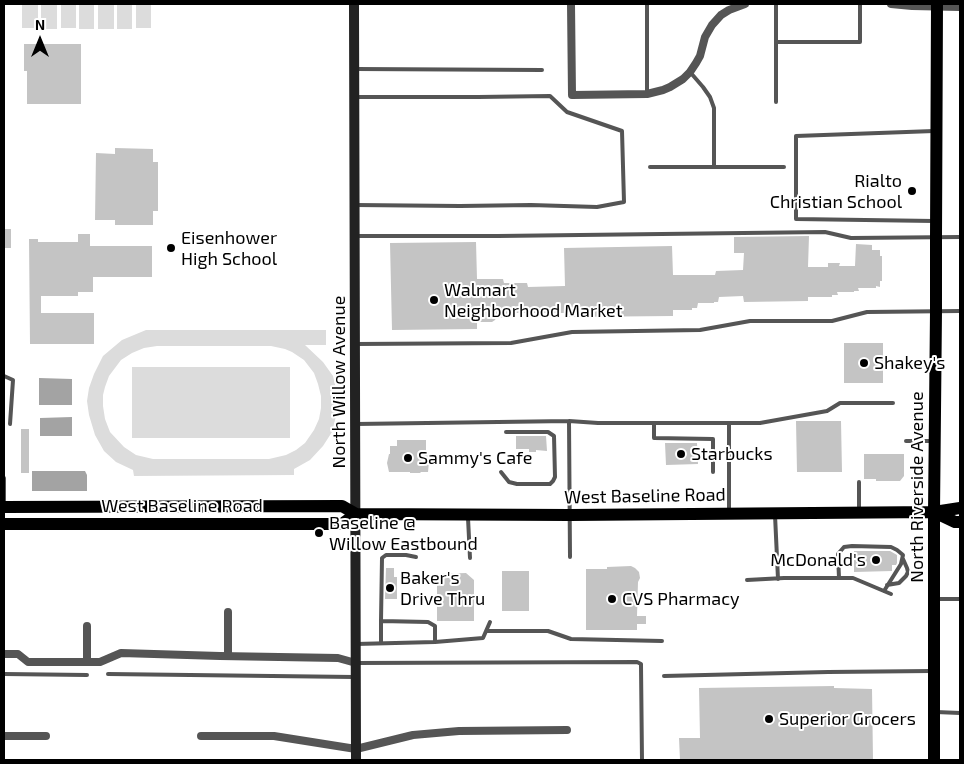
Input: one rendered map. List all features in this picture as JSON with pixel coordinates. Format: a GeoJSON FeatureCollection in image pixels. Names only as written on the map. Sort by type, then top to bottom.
{"type":"FeatureCollection","features":[{"type":"Feature","properties":{"kind":"main road","name":"North Riverside Avenue"},"geometry":{"type":"LineString","coordinates":[[934,760],[937,5]]}},
{"type":"Feature","properties":{"kind":"main road","name":"West Baseline Road"},"geometry":{"type":"LineString","coordinates":[[4,507],[342,506],[356,514],[570,515],[934,512],[960,508]]}},
{"type":"Feature","properties":{"kind":"main road"},"geometry":{"type":"LineString","coordinates":[[934,512],[954,522],[960,522]]}},
{"type":"Feature","properties":{"kind":"main road","name":"West Baseline Road"},"geometry":{"type":"LineString","coordinates":[[4,524],[342,524],[356,514]]}},
{"type":"Feature","properties":{"kind":"street","name":"North Willow Avenue"},"geometry":{"type":"LineString","coordinates":[[354,4],[356,760]]}},
{"type":"Feature","properties":{"kind":"street"},"geometry":{"type":"LineString","coordinates":[[571,4],[572,95],[647,94],[670,87],[690,72],[700,56],[712,25],[729,10],[745,4]]}},
{"type":"Feature","properties":{"kind":"street"},"geometry":{"type":"LineString","coordinates":[[891,4],[960,7]]}},
{"type":"Feature","properties":{"kind":"street"},"geometry":{"type":"LineString","coordinates":[[228,612],[228,656]]}},
{"type":"Feature","properties":{"kind":"street"},"geometry":{"type":"LineString","coordinates":[[87,626],[87,662]]}},
{"type":"Feature","properties":{"kind":"street"},"geometry":{"type":"LineString","coordinates":[[4,654],[18,654],[28,662],[100,662],[121,653],[338,658],[356,663]]}},
{"type":"Feature","properties":{"kind":"street"},"geometry":{"type":"LineString","coordinates":[[201,736],[274,736],[356,748],[413,735],[459,731],[567,730]]}},
{"type":"Feature","properties":{"kind":"street"},"geometry":{"type":"LineString","coordinates":[[4,736],[46,736]]}},
{"type":"Feature","properties":{"kind":"lane"},"geometry":{"type":"LineString","coordinates":[[647,4],[647,94]]}},
{"type":"Feature","properties":{"kind":"lane"},"geometry":{"type":"LineString","coordinates":[[776,4],[776,102]]}},
{"type":"Feature","properties":{"kind":"lane"},"geometry":{"type":"LineString","coordinates":[[776,42],[860,42],[860,4]]}},
{"type":"Feature","properties":{"kind":"lane"},"geometry":{"type":"LineString","coordinates":[[354,68],[542,70]]}},
{"type":"Feature","properties":{"kind":"lane"},"geometry":{"type":"LineString","coordinates":[[690,72],[710,97],[714,108],[714,167]]}},
{"type":"Feature","properties":{"kind":"lane"},"geometry":{"type":"LineString","coordinates":[[354,97],[550,96],[567,112],[622,131],[624,202],[597,207],[354,205]]}},
{"type":"Feature","properties":{"kind":"lane"},"geometry":{"type":"LineString","coordinates":[[936,131],[796,136],[796,219],[936,221]]}},
{"type":"Feature","properties":{"kind":"lane"},"geometry":{"type":"LineString","coordinates":[[650,167],[784,167]]}},
{"type":"Feature","properties":{"kind":"lane"},"geometry":{"type":"LineString","coordinates":[[355,236],[825,232],[852,238],[960,237]]}},
{"type":"Feature","properties":{"kind":"lane"},"geometry":{"type":"LineString","coordinates":[[355,344],[511,343],[572,332],[700,330],[750,321],[832,321],[867,312],[960,311]]}},
{"type":"Feature","properties":{"kind":"lane"},"geometry":{"type":"LineString","coordinates":[[4,376],[13,380],[10,424]]}},
{"type":"Feature","properties":{"kind":"lane"},"geometry":{"type":"LineString","coordinates":[[356,424],[569,421],[598,423],[760,423],[827,411],[840,403],[892,403]]}},
{"type":"Feature","properties":{"kind":"lane"},"geometry":{"type":"LineString","coordinates":[[569,421],[570,557]]}},
{"type":"Feature","properties":{"kind":"lane"},"geometry":{"type":"LineString","coordinates":[[654,423],[654,438],[713,439],[713,472]]}},
{"type":"Feature","properties":{"kind":"lane"},"geometry":{"type":"LineString","coordinates":[[729,513],[730,424]]}},
{"type":"Feature","properties":{"kind":"lane"},"geometry":{"type":"LineString","coordinates":[[501,472],[509,482],[517,484],[550,484],[555,477],[554,436],[548,432],[506,432]]}},
{"type":"Feature","properties":{"kind":"lane"},"geometry":{"type":"LineString","coordinates":[[906,441],[934,441]]}},
{"type":"Feature","properties":{"kind":"lane"},"geometry":{"type":"LineString","coordinates":[[4,478],[4,507]]}},
{"type":"Feature","properties":{"kind":"lane"},"geometry":{"type":"LineString","coordinates":[[859,482],[859,512]]}},
{"type":"Feature","properties":{"kind":"lane"},"geometry":{"type":"LineString","coordinates":[[775,513],[778,578]]}},
{"type":"Feature","properties":{"kind":"lane"},"geometry":{"type":"LineString","coordinates":[[468,514],[470,558]]}},
{"type":"Feature","properties":{"kind":"lane"},"geometry":{"type":"LineString","coordinates":[[839,578],[838,554],[844,547],[891,547],[902,555],[908,572],[899,583],[887,586]]}},
{"type":"Feature","properties":{"kind":"lane"},"geometry":{"type":"LineString","coordinates":[[381,643],[382,558],[386,555],[416,557]]}},
{"type":"Feature","properties":{"kind":"lane"},"geometry":{"type":"LineString","coordinates":[[884,591],[902,564],[902,557]]}},
{"type":"Feature","properties":{"kind":"lane"},"geometry":{"type":"LineString","coordinates":[[748,580],[854,578],[892,594]]}},
{"type":"Feature","properties":{"kind":"lane"},"geometry":{"type":"LineString","coordinates":[[934,599],[960,599]]}},
{"type":"Feature","properties":{"kind":"lane"},"geometry":{"type":"LineString","coordinates":[[381,621],[428,622],[435,626],[435,642]]}},
{"type":"Feature","properties":{"kind":"lane"},"geometry":{"type":"LineString","coordinates":[[356,644],[435,642],[483,638],[490,622]]}},
{"type":"Feature","properties":{"kind":"lane"},"geometry":{"type":"LineString","coordinates":[[486,631],[548,631],[571,639],[662,641]]}},
{"type":"Feature","properties":{"kind":"lane"},"geometry":{"type":"LineString","coordinates":[[356,663],[638,662],[642,666],[642,760]]}},
{"type":"Feature","properties":{"kind":"lane"},"geometry":{"type":"LineString","coordinates":[[664,676],[934,671]]}},
{"type":"Feature","properties":{"kind":"lane"},"geometry":{"type":"LineString","coordinates":[[4,674],[87,675]]}},
{"type":"Feature","properties":{"kind":"lane"},"geometry":{"type":"LineString","coordinates":[[108,674],[356,677]]}},
{"type":"Feature","properties":{"kind":"lane"},"geometry":{"type":"LineString","coordinates":[[934,712],[960,713]]}},
{"type":"Feature","properties":{"kind":"shaded area"},"geometry":{"type":"Polygon","coordinates":[[[22,4],[38,4],[38,28],[22,28],[22,4]]]}},
{"type":"Feature","properties":{"kind":"shaded area"},"geometry":{"type":"Polygon","coordinates":[[[41,4],[57,4],[57,29],[41,29],[41,4]]]}},
{"type":"Feature","properties":{"kind":"shaded area"},"geometry":{"type":"Polygon","coordinates":[[[61,4],[76,4],[76,28],[61,28],[61,4]]]}},
{"type":"Feature","properties":{"kind":"shaded area"},"geometry":{"type":"Polygon","coordinates":[[[79,4],[94,4],[94,29],[79,29],[79,4]]]}},
{"type":"Feature","properties":{"kind":"shaded area"},"geometry":{"type":"Polygon","coordinates":[[[98,4],[114,4],[114,29],[98,29],[98,4]]]}},
{"type":"Feature","properties":{"kind":"shaded area"},"geometry":{"type":"Polygon","coordinates":[[[117,4],[132,4],[132,29],[117,29],[117,4]]]}},
{"type":"Feature","properties":{"kind":"shaded area"},"geometry":{"type":"Polygon","coordinates":[[[136,4],[151,4],[151,28],[136,28],[136,4]]]}},
{"type":"Feature","properties":{"kind":"shaded area"},"geometry":{"type":"Polygon","coordinates":[[[146,330],[326,330],[326,345],[305,345],[323,362],[333,376],[337,393],[337,412],[332,432],[323,446],[310,460],[294,469],[294,475],[134,476],[133,470],[116,462],[104,451],[95,435],[87,401],[89,388],[103,356],[122,340],[146,330]],[[157,346],[144,348],[132,353],[121,360],[109,376],[105,387],[103,406],[110,432],[124,447],[136,455],[153,459],[269,459],[286,455],[296,450],[305,443],[314,430],[319,419],[321,396],[314,373],[304,360],[285,349],[271,346],[157,346]]]}},
{"type":"Feature","properties":{"kind":"shaded area"},"geometry":{"type":"Polygon","coordinates":[[[132,367],[290,367],[290,438],[132,438],[132,367]]]}},
{"type":"Feature","properties":{"kind":"shaded area"},"geometry":{"type":"Polygon","coordinates":[[[39,378],[72,379],[72,405],[39,405],[39,378]]]}},
{"type":"Feature","properties":{"kind":"shaded area"},"geometry":{"type":"Polygon","coordinates":[[[72,417],[72,436],[40,436],[40,418],[72,417]]]}},
{"type":"Feature","properties":{"kind":"shaded area"},"geometry":{"type":"Polygon","coordinates":[[[32,471],[85,471],[87,475],[87,491],[32,491],[32,471]]]}},
{"type":"Feature","properties":{"kind":"building"},"geometry":{"type":"Polygon","coordinates":[[[24,44],[81,44],[81,104],[27,104],[27,71],[24,71],[24,44]]]}},
{"type":"Feature","properties":{"kind":"building"},"geometry":{"type":"Polygon","coordinates":[[[115,148],[153,149],[153,162],[158,162],[158,211],[153,211],[153,225],[115,225],[115,220],[95,220],[96,153],[115,154],[115,148]]]}},
{"type":"Feature","properties":{"kind":"building"},"geometry":{"type":"Polygon","coordinates":[[[4,229],[11,229],[11,248],[4,248],[4,229]]]}},
{"type":"Feature","properties":{"kind":"building"},"geometry":{"type":"Polygon","coordinates":[[[78,234],[90,234],[90,246],[152,246],[152,277],[93,277],[93,292],[78,292],[78,296],[41,296],[41,313],[94,313],[94,344],[30,344],[29,239],[38,239],[38,242],[78,242],[78,234]]]}},
{"type":"Feature","properties":{"kind":"building"},"geometry":{"type":"Polygon","coordinates":[[[809,236],[808,267],[828,267],[828,263],[840,263],[839,266],[855,266],[856,244],[872,245],[872,250],[880,250],[880,256],[882,256],[882,281],[880,281],[880,287],[858,288],[859,291],[854,292],[837,292],[838,295],[832,295],[832,297],[808,297],[808,301],[744,302],[743,296],[719,297],[718,302],[698,303],[697,308],[692,308],[692,310],[673,310],[673,316],[565,317],[565,313],[514,313],[514,316],[496,318],[492,322],[477,322],[477,329],[392,330],[390,243],[476,242],[477,279],[503,279],[504,283],[527,283],[528,287],[565,286],[564,248],[672,246],[673,275],[715,275],[716,271],[743,270],[744,253],[734,253],[734,237],[809,236]]]}},
{"type":"Feature","properties":{"kind":"building","name":"Shakey's"},"geometry":{"type":"Polygon","coordinates":[[[844,343],[883,343],[883,383],[844,383],[844,343]]]}},
{"type":"Feature","properties":{"kind":"building"},"geometry":{"type":"Polygon","coordinates":[[[796,421],[841,421],[842,472],[797,472],[796,421]]]}},
{"type":"Feature","properties":{"kind":"building"},"geometry":{"type":"Polygon","coordinates":[[[21,429],[29,429],[29,473],[21,473],[21,429]]]}},
{"type":"Feature","properties":{"kind":"building"},"geometry":{"type":"Polygon","coordinates":[[[516,436],[546,436],[547,451],[536,450],[536,452],[529,452],[529,449],[516,449],[516,436]]]}},
{"type":"Feature","properties":{"kind":"building","name":"Sammy's Cafe"},"geometry":{"type":"Polygon","coordinates":[[[397,440],[426,440],[426,452],[428,452],[429,462],[428,472],[389,472],[387,463],[390,446],[397,446],[397,440]]]}},
{"type":"Feature","properties":{"kind":"building","name":"Starbucks"},"geometry":{"type":"Polygon","coordinates":[[[665,443],[697,443],[698,464],[666,465],[665,443]]]}},
{"type":"Feature","properties":{"kind":"building"},"geometry":{"type":"Polygon","coordinates":[[[864,454],[904,454],[904,476],[900,481],[864,479],[864,454]]]}},
{"type":"Feature","properties":{"kind":"building","name":"McDonald's"},"geometry":{"type":"Polygon","coordinates":[[[854,551],[890,551],[897,555],[897,563],[892,565],[892,571],[854,572],[854,551]]]}},
{"type":"Feature","properties":{"kind":"building","name":"CVS Pharmacy"},"geometry":{"type":"Polygon","coordinates":[[[631,566],[639,572],[640,578],[638,582],[637,616],[646,616],[646,624],[637,624],[637,630],[586,630],[586,569],[631,566]]]}},
{"type":"Feature","properties":{"kind":"building","name":"Baker's Drive Thru"},"geometry":{"type":"Polygon","coordinates":[[[386,568],[394,568],[394,577],[397,577],[397,599],[385,599],[386,568]]]}},
{"type":"Feature","properties":{"kind":"building"},"geometry":{"type":"Polygon","coordinates":[[[502,571],[529,571],[529,611],[502,611],[502,571]]]}},
{"type":"Feature","properties":{"kind":"building"},"geometry":{"type":"Polygon","coordinates":[[[466,573],[474,580],[474,621],[437,621],[437,574],[466,573]]]}},
{"type":"Feature","properties":{"kind":"building","name":"Superior Grocers"},"geometry":{"type":"Polygon","coordinates":[[[834,686],[834,688],[872,689],[873,760],[680,760],[679,738],[700,738],[699,688],[834,686]]]}},
{"type":"Feature","properties":{"kind":"place","name":"Rialto Christian School"},"geometry":{"type":"Point","coordinates":[912,191]}},
{"type":"Feature","properties":{"kind":"place","name":"Eisenhower High School"},"geometry":{"type":"Point","coordinates":[171,248]}},
{"type":"Feature","properties":{"kind":"place","name":"Walmart Neighborhood Market"},"geometry":{"type":"Point","coordinates":[434,300]}},
{"type":"Feature","properties":{"kind":"place","name":"Shakey's"},"geometry":{"type":"Point","coordinates":[864,363]}},
{"type":"Feature","properties":{"kind":"place","name":"Starbucks"},"geometry":{"type":"Point","coordinates":[681,454]}},
{"type":"Feature","properties":{"kind":"place","name":"Sammy's Cafe"},"geometry":{"type":"Point","coordinates":[408,458]}},
{"type":"Feature","properties":{"kind":"place","name":"Baseline @ Willow Eastbound"},"geometry":{"type":"Point","coordinates":[319,533]}},
{"type":"Feature","properties":{"kind":"place","name":"McDonald's"},"geometry":{"type":"Point","coordinates":[876,560]}},
{"type":"Feature","properties":{"kind":"place","name":"Baker's Drive Thru"},"geometry":{"type":"Point","coordinates":[390,588]}},
{"type":"Feature","properties":{"kind":"place","name":"CVS Pharmacy"},"geometry":{"type":"Point","coordinates":[612,599]}},
{"type":"Feature","properties":{"kind":"place","name":"Superior Grocers"},"geometry":{"type":"Point","coordinates":[769,719]}}]}
